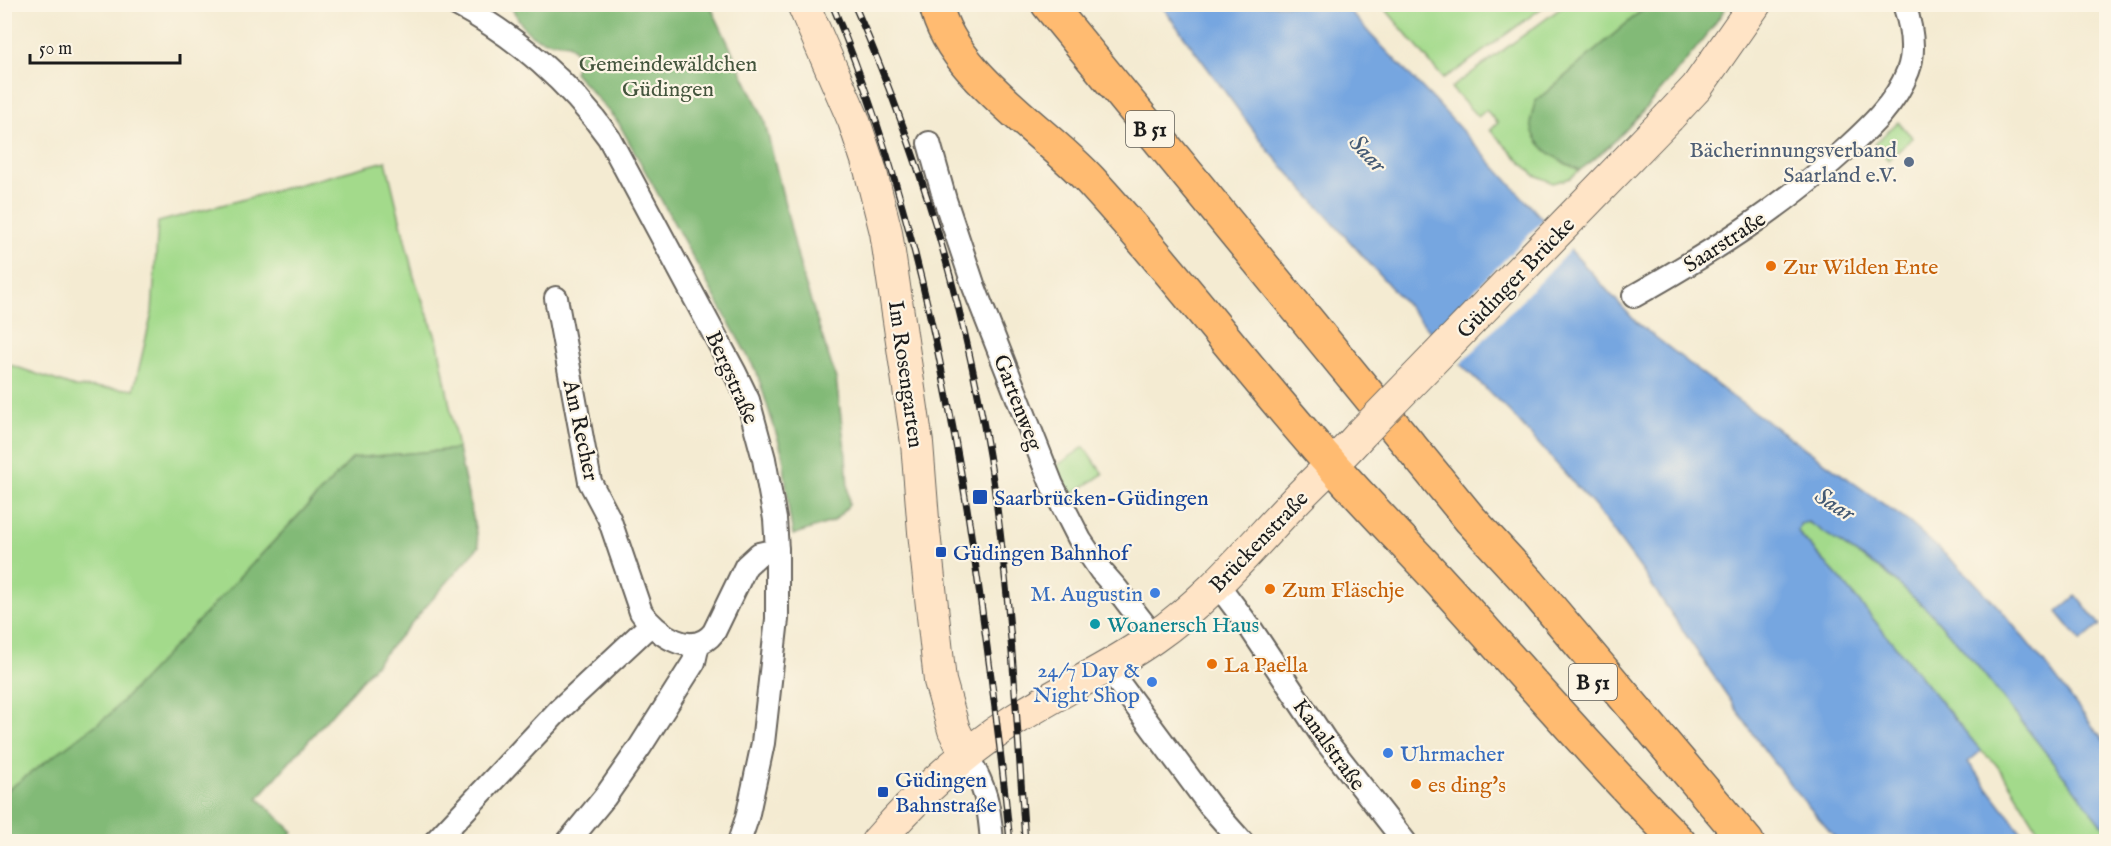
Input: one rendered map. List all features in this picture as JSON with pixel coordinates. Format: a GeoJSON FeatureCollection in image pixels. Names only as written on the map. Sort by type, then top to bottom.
{"type":"FeatureCollection","features":[{"type":"Feature","properties":{"kind":"main road","name":"Im Rosengarten"},"geometry":{"type":"LineString","coordinates":[[803,4],[854,121],[870,169],[886,232],[917,443],[940,681],[951,722],[966,754]]}},
{"type":"Feature","properties":{"kind":"main road"},"geometry":{"type":"LineString","coordinates":[[914,4],[920,23],[944,57],[955,66],[977,76]]}},
{"type":"Feature","properties":{"kind":"main road"},"geometry":{"type":"LineString","coordinates":[[1025,4],[1214,231],[1253,254]]}},
{"type":"Feature","properties":{"kind":"main road","name":"B 51"},"geometry":{"type":"LineString","coordinates":[[1048,4],[1470,519],[1529,583],[1747,842]]}},
{"type":"Feature","properties":{"kind":"main road","name":"Güdinger Brücke"},"geometry":{"type":"LineString","coordinates":[[1360,435],[1670,117],[1697,87],[1755,4]]}},
{"type":"Feature","properties":{"kind":"main road"},"geometry":{"type":"LineString","coordinates":[[943,13],[953,46],[977,76],[1088,178],[1331,465],[1451,594],[1625,788],[1679,842]]}},
{"type":"Feature","properties":{"kind":"main road","name":"Brückenstraße"},"geometry":{"type":"LineString","coordinates":[[878,842],[909,805],[966,754],[1017,718],[1107,668],[1186,614],[1218,585],[1360,435]]}},
{"type":"Feature","properties":{"kind":"main road","name":"B 51"},"geometry":{"type":"LineString","coordinates":[[1470,519],[1519,592],[1722,842]]}},
{"type":"Feature","properties":{"kind":"main road"},"geometry":{"type":"LineString","coordinates":[[1625,788],[1661,842]]}},
{"type":"Feature","properties":{"kind":"street","name":"Bergstraße"},"geometry":{"type":"LineString","coordinates":[[456,4],[501,32],[541,63],[591,113],[609,138],[712,326],[748,400],[764,459],[775,519],[777,619],[768,702],[756,778],[739,842]]}},
{"type":"Feature","properties":{"kind":"street","name":"Saarstraße"},"geometry":{"type":"LineString","coordinates":[[1634,296],[1763,218],[1829,164],[1873,123],[1900,90],[1909,69],[1912,52],[1911,34],[1904,4]]}},
{"type":"Feature","properties":{"kind":"street","name":"Gartenweg"},"geometry":{"type":"LineString","coordinates":[[929,143],[974,287],[1052,485],[1068,519],[1090,556],[1154,637]]}},
{"type":"Feature","properties":{"kind":"street","name":"Am Recher"},"geometry":{"type":"LineString","coordinates":[[556,298],[590,482],[609,518],[641,612],[650,625]]}},
{"type":"Feature","properties":{"kind":"street"},"geometry":{"type":"LineString","coordinates":[[435,842],[559,710],[650,625],[657,631],[686,644],[698,644],[708,640],[752,558],[777,550]]}},
{"type":"Feature","properties":{"kind":"street","name":"Kanalstraße"},"geometry":{"type":"LineString","coordinates":[[1218,585],[1251,629],[1325,740],[1405,842]]}},
{"type":"Feature","properties":{"kind":"street"},"geometry":{"type":"LineString","coordinates":[[568,842],[605,797],[640,747],[694,662],[698,644]]}},
{"type":"Feature","properties":{"kind":"street"},"geometry":{"type":"LineString","coordinates":[[1107,668],[1210,806],[1242,842]]}},
{"type":"Feature","properties":{"kind":"street"},"geometry":{"type":"LineString","coordinates":[[966,754],[984,789],[989,807],[992,842]]}},
{"type":"Feature","properties":{"kind":"green space","name":"Gemeindewäldchen Güdingen"},"geometry":{"type":"Polygon","coordinates":[[[510,5],[710,5],[764,119],[802,274],[836,379],[846,456],[849,505],[834,521],[793,535],[783,455],[757,373],[618,122],[574,72],[580,57],[569,44],[546,41],[532,35],[510,5]]]}},
{"type":"Feature","properties":{"kind":"green space"},"geometry":{"type":"Polygon","coordinates":[[[1382,5],[1546,5],[1456,71],[1443,78],[1382,5]]]}},
{"type":"Feature","properties":{"kind":"green space"},"geometry":{"type":"Polygon","coordinates":[[[1565,5],[1648,5],[1535,102],[1564,163],[1580,170],[1570,178],[1553,183],[1533,174],[1490,130],[1498,123],[1486,110],[1478,117],[1451,88],[1565,5]]]}},
{"type":"Feature","properties":{"kind":"green space"},"geometry":{"type":"Polygon","coordinates":[[[1648,5],[1727,5],[1699,44],[1638,117],[1616,140],[1580,170],[1541,146],[1531,121],[1535,102],[1648,5]]]}},
{"type":"Feature","properties":{"kind":"green space"},"geometry":{"type":"Polygon","coordinates":[[[1898,122],[1913,138],[1888,160],[1874,144],[1898,122]]]}},
{"type":"Feature","properties":{"kind":"green space"},"geometry":{"type":"Polygon","coordinates":[[[386,161],[414,277],[438,343],[458,449],[353,458],[109,715],[5,792],[5,363],[75,387],[134,389],[152,313],[158,222],[386,161]]]}},
{"type":"Feature","properties":{"kind":"green space"},"geometry":{"type":"Polygon","coordinates":[[[1084,447],[1103,474],[1065,499],[1055,467],[1084,447]]]}},
{"type":"Feature","properties":{"kind":"green space"},"geometry":{"type":"Polygon","coordinates":[[[458,449],[479,546],[258,798],[293,832],[282,842],[5,841],[5,792],[109,715],[353,458],[458,449]]]}},
{"type":"Feature","properties":{"kind":"green space"},"geometry":{"type":"Polygon","coordinates":[[[1801,522],[1808,522],[1885,572],[1931,613],[1976,664],[2106,829],[2106,841],[2045,841],[1995,763],[1981,751],[1843,582],[1801,535],[1798,531],[1801,522]]]}},
{"type":"Feature","properties":{"kind":"water"},"geometry":{"type":"Polygon","coordinates":[[[1161,5],[1345,5],[1636,322],[1730,395],[1910,523],[1967,574],[2000,609],[2106,744],[2106,829],[1976,664],[1931,613],[1885,572],[1808,522],[1800,524],[1798,531],[1800,535],[1843,582],[1981,751],[1968,762],[2028,841],[1838,841],[1793,788],[1760,744],[1641,569],[1596,508],[1511,413],[1454,358],[1268,150],[1161,5]]]}},
{"type":"Feature","properties":{"kind":"water"},"geometry":{"type":"Polygon","coordinates":[[[2076,596],[2100,625],[2081,641],[2057,612],[2076,596]]]}},
{"type":"Feature","properties":{"kind":"pier"},"geometry":{"type":"Polygon","coordinates":[[[1544,219],[1571,249],[1458,367],[1430,336],[1544,219]]]}},
{"type":"Feature","properties":{"kind":"waterway","name":"Saar"},"geometry":{"type":"LineString","coordinates":[[1894,784],[1937,842]]}},
{"type":"Feature","properties":{"kind":"railway"},"geometry":{"type":"LineString","coordinates":[[832,4],[878,127],[930,315],[967,508],[996,716],[1010,842]]}},
{"type":"Feature","properties":{"kind":"railway"},"geometry":{"type":"LineString","coordinates":[[854,4],[879,62],[922,180],[957,301],[984,424],[1005,575],[1025,842]]}},
{"type":"Feature","properties":{"kind":"place","name":"Bächerinnungsverband Saarland e.V."},"geometry":{"type":"Point","coordinates":[1909,162]}},
{"type":"Feature","properties":{"kind":"place","name":"Zur Wilden Ente"},"geometry":{"type":"Point","coordinates":[1771,266]}},
{"type":"Feature","properties":{"kind":"place","name":"Saarbrücken-Güdingen"},"geometry":{"type":"Point","coordinates":[980,497]}},
{"type":"Feature","properties":{"kind":"place","name":"Güdingen Bahnhof"},"geometry":{"type":"Point","coordinates":[941,552]}},
{"type":"Feature","properties":{"kind":"place","name":"Zum Fläschje"},"geometry":{"type":"Point","coordinates":[1270,589]}},
{"type":"Feature","properties":{"kind":"place","name":"M. Augustin"},"geometry":{"type":"Point","coordinates":[1155,593]}},
{"type":"Feature","properties":{"kind":"place","name":"Woanersch Haus"},"geometry":{"type":"Point","coordinates":[1095,624]}},
{"type":"Feature","properties":{"kind":"place","name":"La Paella"},"geometry":{"type":"Point","coordinates":[1212,664]}},
{"type":"Feature","properties":{"kind":"place","name":"24/7 Day & Night Shop"},"geometry":{"type":"Point","coordinates":[1152,682]}},
{"type":"Feature","properties":{"kind":"place","name":"Uhrmacher"},"geometry":{"type":"Point","coordinates":[1388,753]}},
{"type":"Feature","properties":{"kind":"place","name":"es ding's"},"geometry":{"type":"Point","coordinates":[1416,784]}},
{"type":"Feature","properties":{"kind":"place","name":"Güdingen Bahnstraße"},"geometry":{"type":"Point","coordinates":[883,792]}}]}
